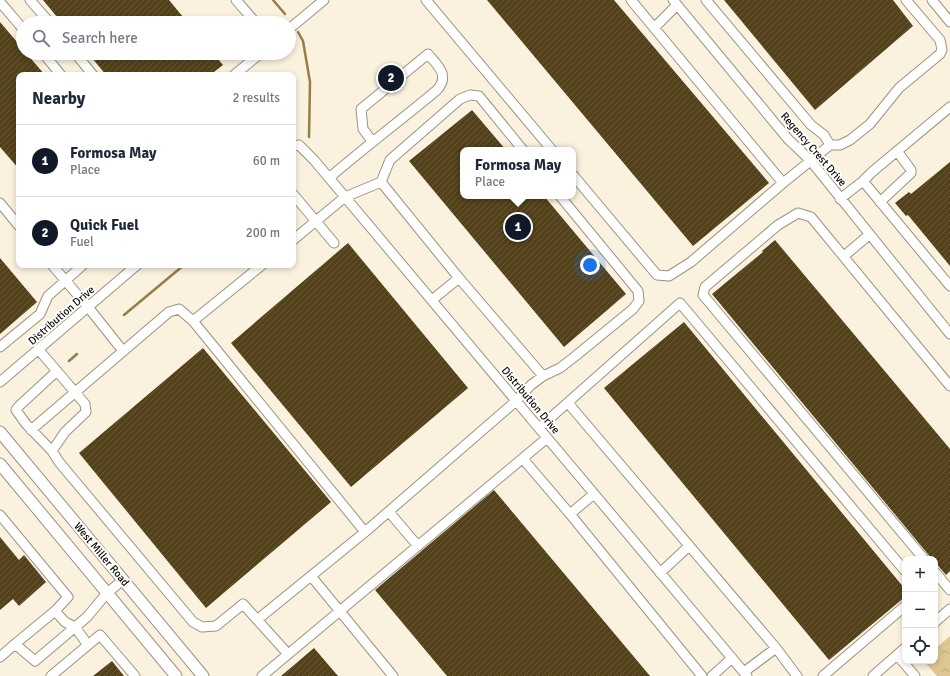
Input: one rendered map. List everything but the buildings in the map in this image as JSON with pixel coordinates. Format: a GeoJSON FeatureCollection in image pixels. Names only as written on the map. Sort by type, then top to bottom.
{"type":"FeatureCollection","features":[{"type":"Feature","properties":{"kind":"main road","name":"West Miller Road"},"geometry":{"type":"LineString","coordinates":[[0,432],[203,676]]}},
{"type":"Feature","properties":{"kind":"main road","name":"West Miller Road"},"geometry":{"type":"LineString","coordinates":[[0,464],[176,676]]}},
{"type":"Feature","properties":{"kind":"street"},"geometry":{"type":"LineString","coordinates":[[30,0],[44,16]]}},
{"type":"Feature","properties":{"kind":"street"},"geometry":{"type":"LineString","coordinates":[[236,0],[250,16]]}},
{"type":"Feature","properties":{"kind":"street"},"geometry":{"type":"LineString","coordinates":[[296,23],[324,0]]}},
{"type":"Feature","properties":{"kind":"street"},"geometry":{"type":"LineString","coordinates":[[426,0],[549,147]]}},
{"type":"Feature","properties":{"kind":"street"},"geometry":{"type":"LineString","coordinates":[[631,0],[783,183]]}},
{"type":"Feature","properties":{"kind":"street"},"geometry":{"type":"LineString","coordinates":[[706,0],[810,125],[824,135],[830,145]]}},
{"type":"Feature","properties":{"kind":"street"},"geometry":{"type":"LineString","coordinates":[[576,179],[657,274],[669,276],[691,262],[810,160],[830,145],[840,145],[850,140],[870,124],[899,88],[940,54],[942,50],[940,40],[906,0]]}},
{"type":"Feature","properties":{"kind":"street"},"geometry":{"type":"LineString","coordinates":[[932,0],[950,22]]}},
{"type":"Feature","properties":{"kind":"street"},"geometry":{"type":"LineString","coordinates":[[0,2],[16,21]]}},
{"type":"Feature","properties":{"kind":"street"},"geometry":{"type":"LineString","coordinates":[[654,28],[675,3]]}},
{"type":"Feature","properties":{"kind":"street","name":"Regency Crest Drive"},"geometry":{"type":"LineString","coordinates":[[675,3],[788,139],[810,160],[950,334]]}},
{"type":"Feature","properties":{"kind":"street"},"geometry":{"type":"LineString","coordinates":[[329,178],[440,86],[443,75],[441,70],[428,54],[361,109],[363,129],[372,141]]}},
{"type":"Feature","properties":{"kind":"street"},"geometry":{"type":"LineString","coordinates":[[49,60],[59,72]]}},
{"type":"Feature","properties":{"kind":"street"},"geometry":{"type":"LineString","coordinates":[[81,60],[91,72]]}},
{"type":"Feature","properties":{"kind":"street"},"geometry":{"type":"LineString","coordinates":[[238,72],[252,60]]}},
{"type":"Feature","properties":{"kind":"street"},"geometry":{"type":"LineString","coordinates":[[296,238],[345,197],[380,182],[390,160],[460,99],[470,95],[479,96],[521,147]]}},
{"type":"Feature","properties":{"kind":"street"},"geometry":{"type":"LineString","coordinates":[[840,199],[950,107]]}},
{"type":"Feature","properties":{"kind":"street","name":"Distribution Drive"},"geometry":{"type":"LineString","coordinates":[[296,146],[299,145],[314,160],[745,674]]}},
{"type":"Feature","properties":{"kind":"street"},"geometry":{"type":"LineString","coordinates":[[880,202],[911,173],[911,170],[897,151]]}},
{"type":"Feature","properties":{"kind":"street"},"geometry":{"type":"LineString","coordinates":[[863,181],[950,286]]}},
{"type":"Feature","properties":{"kind":"street"},"geometry":{"type":"LineString","coordinates":[[380,182],[459,278],[543,376]]}},
{"type":"Feature","properties":{"kind":"street"},"geometry":{"type":"LineString","coordinates":[[296,198],[334,243]]}},
{"type":"Feature","properties":{"kind":"street"},"geometry":{"type":"LineString","coordinates":[[257,620],[389,512],[516,401],[531,385],[543,376],[560,368],[573,358],[633,309],[639,301],[638,291],[562,199]]}},
{"type":"Feature","properties":{"kind":"street"},"geometry":{"type":"LineString","coordinates":[[0,203],[16,222]]}},
{"type":"Feature","properties":{"kind":"street"},"geometry":{"type":"LineString","coordinates":[[921,556],[703,295],[705,287],[778,225],[798,213],[811,216],[950,386]]}},
{"type":"Feature","properties":{"kind":"street"},"geometry":{"type":"LineString","coordinates":[[844,256],[869,235]]}},
{"type":"Feature","properties":{"kind":"street"},"geometry":{"type":"LineString","coordinates":[[55,268],[123,351]]}},
{"type":"Feature","properties":{"kind":"street"},"geometry":{"type":"LineString","coordinates":[[0,347],[40,314],[48,296],[79,268]]}},
{"type":"Feature","properties":{"kind":"street","name":"Distribution Drive"},"geometry":{"type":"LineString","coordinates":[[0,382],[134,268]]}},
{"type":"Feature","properties":{"kind":"street"},"geometry":{"type":"LineString","coordinates":[[193,321],[258,268]]}},
{"type":"Feature","properties":{"kind":"street"},"geometry":{"type":"LineString","coordinates":[[432,300],[459,278]]}},
{"type":"Feature","properties":{"kind":"street"},"geometry":{"type":"LineString","coordinates":[[539,428],[680,303],[902,567]]}},
{"type":"Feature","properties":{"kind":"street"},"geometry":{"type":"LineString","coordinates":[[31,430],[169,312],[178,310],[193,321],[365,532]]}},
{"type":"Feature","properties":{"kind":"street"},"geometry":{"type":"LineString","coordinates":[[38,350],[85,404],[86,412],[65,432],[52,451]]}},
{"type":"Feature","properties":{"kind":"street"},"geometry":{"type":"LineString","coordinates":[[57,371],[16,410],[31,430],[52,451],[59,462],[193,622],[202,627],[216,626],[243,604],[288,654]]}},
{"type":"Feature","properties":{"kind":"street"},"geometry":{"type":"LineString","coordinates":[[568,403],[776,648],[797,676]]}},
{"type":"Feature","properties":{"kind":"street"},"geometry":{"type":"LineString","coordinates":[[262,676],[548,438]]}},
{"type":"Feature","properties":{"kind":"street"},"geometry":{"type":"LineString","coordinates":[[523,459],[570,514],[702,676]]}},
{"type":"Feature","properties":{"kind":"street"},"geometry":{"type":"LineString","coordinates":[[570,514],[594,494]]}},
{"type":"Feature","properties":{"kind":"street"},"geometry":{"type":"LineString","coordinates":[[389,512],[418,546]]}},
{"type":"Feature","properties":{"kind":"street"},"geometry":{"type":"LineString","coordinates":[[0,515],[68,597],[55,611],[0,657]]}},
{"type":"Feature","properties":{"kind":"street"},"geometry":{"type":"LineString","coordinates":[[660,573],[689,546]]}},
{"type":"Feature","properties":{"kind":"street"},"geometry":{"type":"LineString","coordinates":[[311,576],[393,676]]}},
{"type":"Feature","properties":{"kind":"street"},"geometry":{"type":"LineString","coordinates":[[938,576],[950,590]]}},
{"type":"Feature","properties":{"kind":"street"},"geometry":{"type":"LineString","coordinates":[[15,644],[35,661],[87,617],[107,593],[123,580]]}},
{"type":"Feature","properties":{"kind":"street"},"geometry":{"type":"LineString","coordinates":[[823,676],[902,609]]}},
{"type":"Feature","properties":{"kind":"street"},"geometry":{"type":"LineString","coordinates":[[938,619],[950,609]]}},
{"type":"Feature","properties":{"kind":"street"},"geometry":{"type":"LineString","coordinates":[[55,611],[65,622],[75,627],[88,645]]}},
{"type":"Feature","properties":{"kind":"street"},"geometry":{"type":"LineString","coordinates":[[51,676],[100,635],[136,676]]}},
{"type":"Feature","properties":{"kind":"street"},"geometry":{"type":"LineString","coordinates":[[745,674],[776,648]]}},
{"type":"Feature","properties":{"kind":"street"},"geometry":{"type":"LineString","coordinates":[[873,676],[902,651]]}},
{"type":"Feature","properties":{"kind":"street"},"geometry":{"type":"LineString","coordinates":[[897,655],[915,676]]}},
{"type":"Feature","properties":{"kind":"street"},"geometry":{"type":"LineString","coordinates":[[712,676],[732,658]]}},
{"type":"Feature","properties":{"kind":"green space"},"geometry":{"type":"Polygon","coordinates":[[[950,636],[950,676],[937,676],[927,664],[938,664],[938,646],[950,636]]]}},
{"type":"Feature","properties":{"kind":"waterway"},"geometry":{"type":"LineString","coordinates":[[273,0],[285,14]]}},
{"type":"Feature","properties":{"kind":"waterway"},"geometry":{"type":"LineString","coordinates":[[298,32],[303,41],[310,82],[309,137]]}},
{"type":"Feature","properties":{"kind":"waterway"},"geometry":{"type":"LineString","coordinates":[[124,315],[180,268]]}},
{"type":"Feature","properties":{"kind":"waterway"},"geometry":{"type":"LineString","coordinates":[[69,361],[77,354]]}},
{"type":"Feature","properties":{"kind":"place","name":"Quick Fuel"},"geometry":{"type":"Point","coordinates":[391,78]}},
{"type":"Feature","properties":{"kind":"place","name":"Formosa May"},"geometry":{"type":"Point","coordinates":[518,227]}}]}
